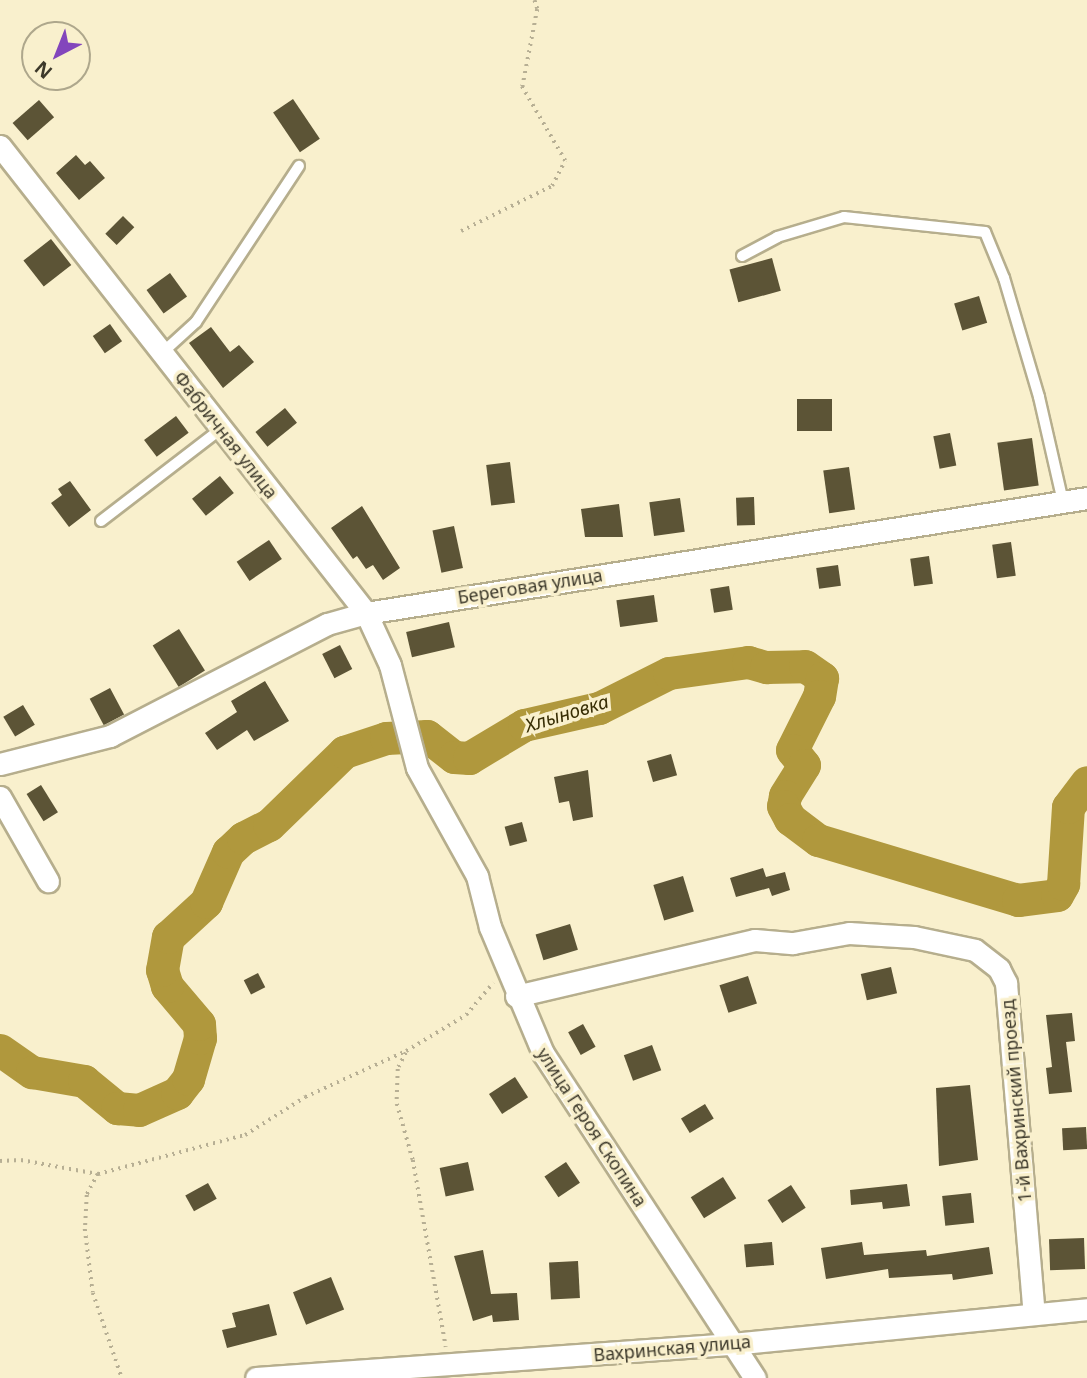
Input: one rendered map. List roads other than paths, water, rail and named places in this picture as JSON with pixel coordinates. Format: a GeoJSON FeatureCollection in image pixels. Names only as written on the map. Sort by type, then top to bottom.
{"type":"FeatureCollection","features":[{"type":"Feature","properties":{"kind":"street","name":"Фабричная улица"},"geometry":{"type":"LineString","coordinates":[[0,146],[366,613],[390,664],[409,738]]}},
{"type":"Feature","properties":{"kind":"street","name":"Береговая улица"},"geometry":{"type":"LineString","coordinates":[[0,764],[110,736],[327,624],[366,613],[1087,498]]}},
{"type":"Feature","properties":{"kind":"street","name":"улица Героя Скопина"},"geometry":{"type":"LineString","coordinates":[[409,738],[417,768],[477,876],[503,962],[542,1053],[755,1378]]}},
{"type":"Feature","properties":{"kind":"street"},"geometry":{"type":"LineString","coordinates":[[0,797],[48,881]]}},
{"type":"Feature","properties":{"kind":"street","name":"1-й Вахринский проезд"},"geometry":{"type":"LineString","coordinates":[[516,996],[755,940],[793,943],[849,933],[914,937],[975,950],[999,969],[1006,983],[1034,1314]]}},
{"type":"Feature","properties":{"kind":"street","name":"Вахринская улица"},"geometry":{"type":"LineString","coordinates":[[256,1378],[732,1343],[1087,1309]]}},
{"type":"Feature","properties":{"kind":"lane"},"geometry":{"type":"LineString","coordinates":[[162,353],[196,322],[299,166]]}},
{"type":"Feature","properties":{"kind":"lane"},"geometry":{"type":"LineString","coordinates":[[742,256],[777,237],[844,217],[985,232],[1004,278],[1039,397],[1063,502]]}},
{"type":"Feature","properties":{"kind":"lane"},"geometry":{"type":"LineString","coordinates":[[101,521],[222,429]]}},
{"type":"Feature","properties":{"kind":"waterway","name":"Хлыновка"},"geometry":{"type":"LineString","coordinates":[[0,1050],[32,1072],[84,1081],[117,1108],[139,1110],[177,1093],[188,1079],[200,1038],[199,1024],[167,986],[162,970],[168,937],[206,902],[228,852],[243,838],[269,825],[344,752],[386,738],[427,736],[454,757],[469,758],[524,725],[599,708],[669,673],[748,662],[766,667],[805,666],[822,678],[819,696],[792,750],[804,765],[785,796],[783,806],[790,819],[818,840],[1018,900],[1057,895],[1063,884],[1068,807],[1087,782]]}}]}
